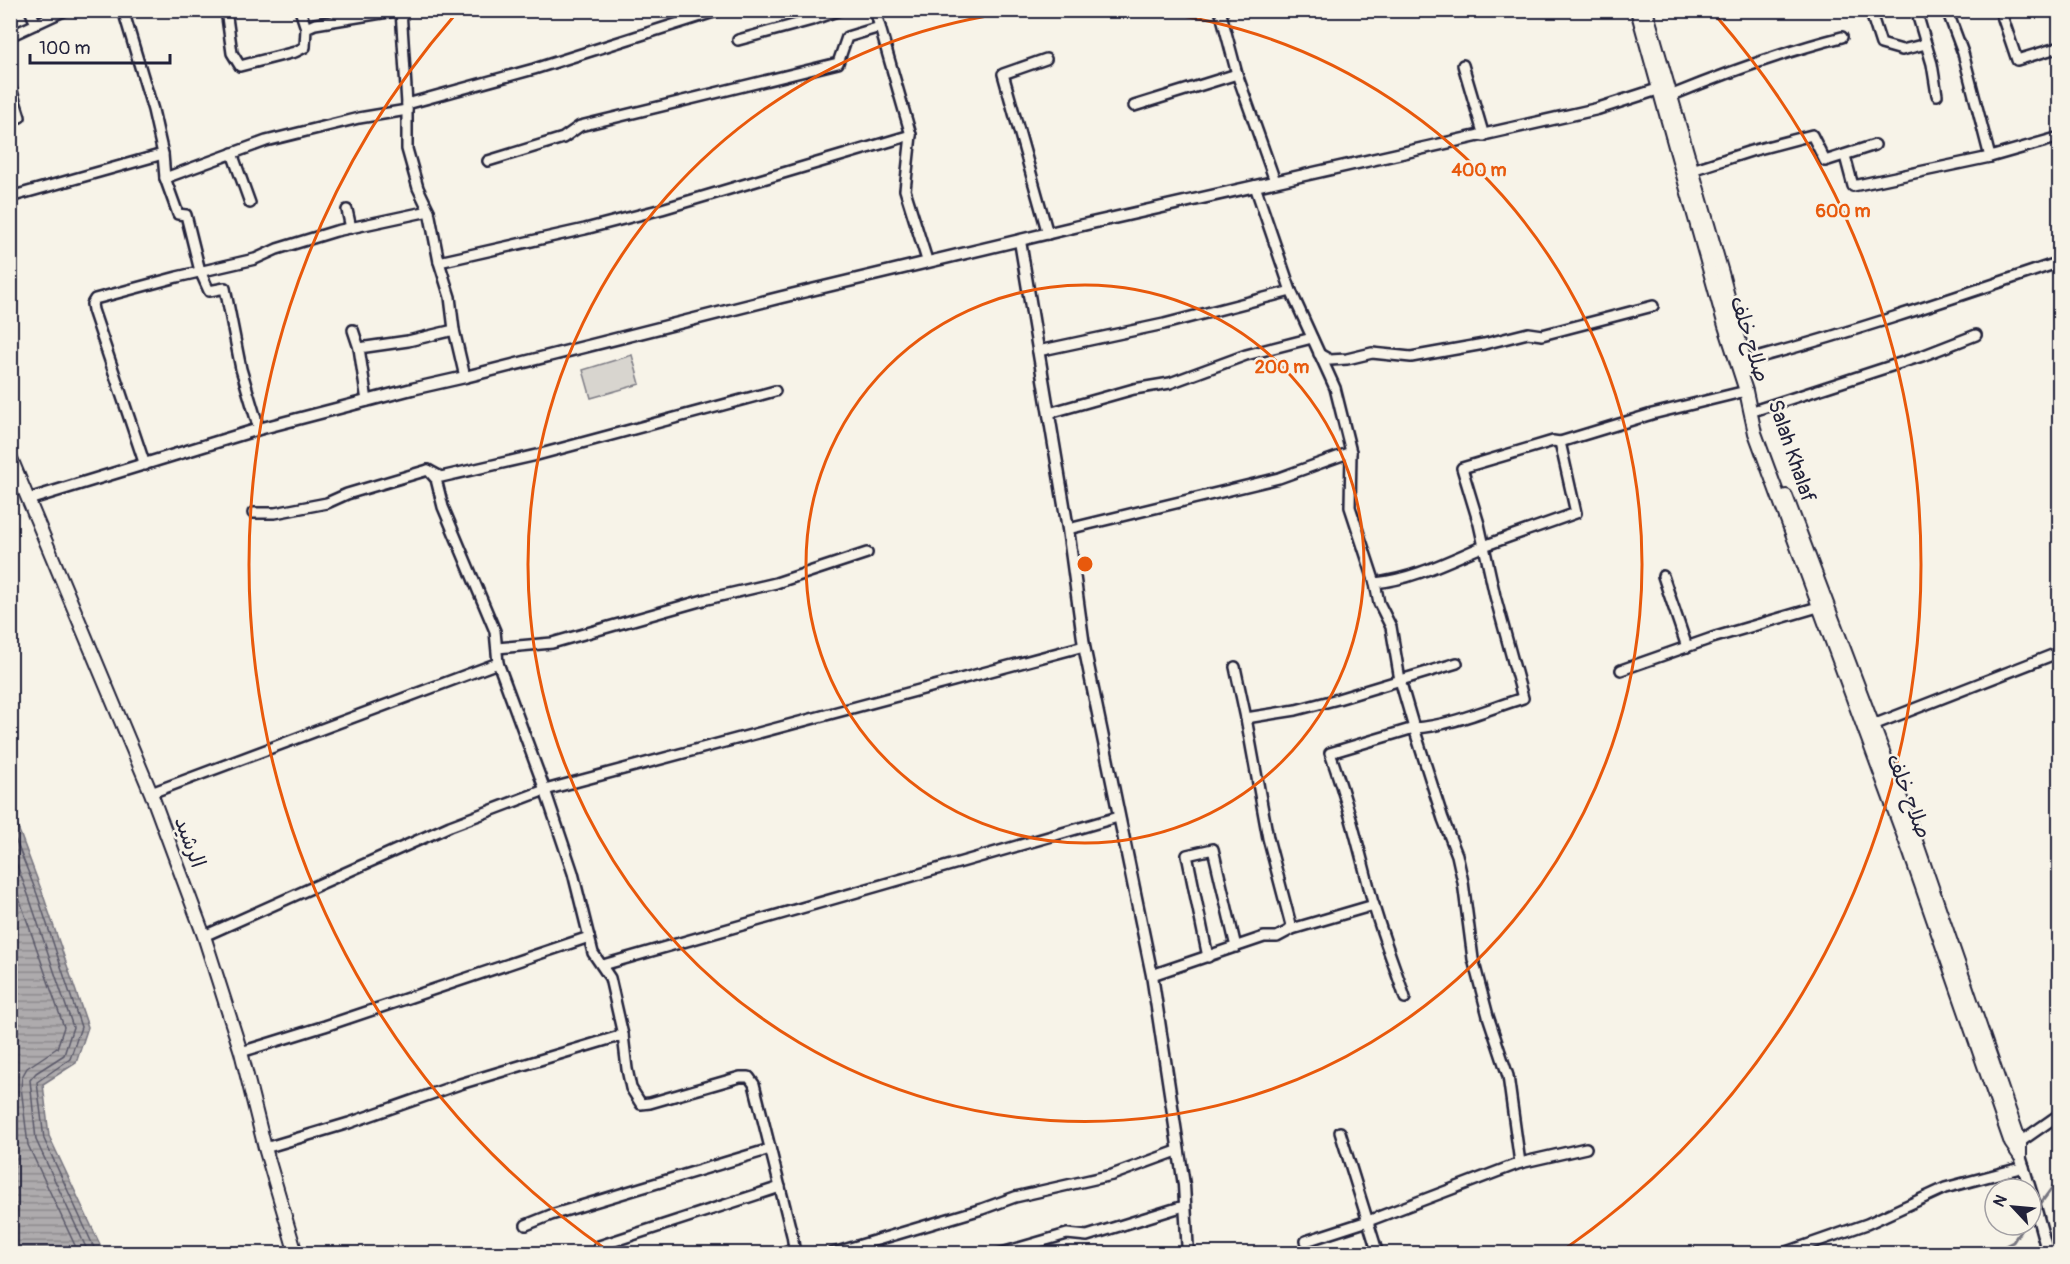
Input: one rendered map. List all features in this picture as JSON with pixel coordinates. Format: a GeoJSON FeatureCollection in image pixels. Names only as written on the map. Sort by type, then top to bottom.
{"type":"FeatureCollection","features":[{"type":"Feature","properties":{"kind":"main road","name":"صلاح خلف"},"geometry":{"type":"LineString","coordinates":[[1637,10],[1665,91],[1725,326],[1746,391],[1755,433],[1910,853],[2011,1143],[2022,1161]]}},
{"type":"Feature","properties":{"kind":"main road","name":"Salah Khalaf"},"geometry":{"type":"LineString","coordinates":[[1646,10],[1665,91],[1692,170],[1745,361],[1756,411],[1771,458],[1873,725]]}},
{"type":"Feature","properties":{"kind":"main road","name":"الرشيد"},"geometry":{"type":"LineString","coordinates":[[10,456],[30,499],[151,793],[204,936],[241,1052],[265,1148],[296,1254]]}},
{"type":"Feature","properties":{"kind":"main road","name":"صلاح خلف"},"geometry":{"type":"LineString","coordinates":[[1873,725],[1934,890],[2020,1143],[2022,1161]]}},
{"type":"Feature","properties":{"kind":"street"},"geometry":{"type":"LineString","coordinates":[[30,10],[36,24]]}},
{"type":"Feature","properties":{"kind":"street"},"geometry":{"type":"LineString","coordinates":[[10,36],[66,10]]}},
{"type":"Feature","properties":{"kind":"street"},"geometry":{"type":"LineString","coordinates":[[123,10],[153,110],[163,154],[165,178],[178,214],[186,214],[200,271],[209,291],[225,288],[241,369],[260,429]]}},
{"type":"Feature","properties":{"kind":"street"},"geometry":{"type":"LineString","coordinates":[[226,10],[232,53],[240,66],[305,47],[306,28],[300,10]]}},
{"type":"Feature","properties":{"kind":"street"},"geometry":{"type":"LineString","coordinates":[[306,28],[315,24],[400,10],[407,107],[407,149],[418,188],[429,212],[439,262],[450,297],[454,330],[465,377]]}},
{"type":"Feature","properties":{"kind":"street"},"geometry":{"type":"LineString","coordinates":[[165,178],[266,141],[407,107],[720,10]]}},
{"type":"Feature","properties":{"kind":"street"},"geometry":{"type":"LineString","coordinates":[[738,40],[813,20],[840,10]]}},
{"type":"Feature","properties":{"kind":"street"},"geometry":{"type":"LineString","coordinates":[[875,10],[911,135],[905,190],[926,257]]}},
{"type":"Feature","properties":{"kind":"street"},"geometry":{"type":"LineString","coordinates":[[1220,10],[1237,74],[1275,181]]}},
{"type":"Feature","properties":{"kind":"street"},"geometry":{"type":"LineString","coordinates":[[1870,10],[1881,44],[1902,50],[1926,44]]}},
{"type":"Feature","properties":{"kind":"street"},"geometry":{"type":"LineString","coordinates":[[1916,10],[1932,64],[1937,95]]}},
{"type":"Feature","properties":{"kind":"street"},"geometry":{"type":"LineString","coordinates":[[1947,10],[1964,53],[1990,157]]}},
{"type":"Feature","properties":{"kind":"street"},"geometry":{"type":"LineString","coordinates":[[2000,10],[2017,60],[2060,47]]}},
{"type":"Feature","properties":{"kind":"street"},"geometry":{"type":"LineString","coordinates":[[488,161],[563,138],[579,126],[837,63],[847,37],[880,27]]}},
{"type":"Feature","properties":{"kind":"street"},"geometry":{"type":"LineString","coordinates":[[30,499],[260,429],[367,401],[783,297],[1048,234],[1597,109],[1665,91],[1842,37]]}},
{"type":"Feature","properties":{"kind":"street"},"geometry":{"type":"LineString","coordinates":[[1046,59],[1004,74],[1048,234]]}},
{"type":"Feature","properties":{"kind":"street"},"geometry":{"type":"LineString","coordinates":[[1463,65],[1484,136]]}},
{"type":"Feature","properties":{"kind":"street"},"geometry":{"type":"LineString","coordinates":[[1134,106],[1237,74]]}},
{"type":"Feature","properties":{"kind":"street"},"geometry":{"type":"LineString","coordinates":[[10,85],[21,117]]}},
{"type":"Feature","properties":{"kind":"street"},"geometry":{"type":"LineString","coordinates":[[439,262],[651,212],[911,135]]}},
{"type":"Feature","properties":{"kind":"street"},"geometry":{"type":"LineString","coordinates":[[1692,170],[1812,135],[1825,161],[1875,145]]}},
{"type":"Feature","properties":{"kind":"street"},"geometry":{"type":"LineString","coordinates":[[1845,156],[1853,186],[1990,157],[2060,137]]}},
{"type":"Feature","properties":{"kind":"street"},"geometry":{"type":"LineString","coordinates":[[232,153],[250,202]]}},
{"type":"Feature","properties":{"kind":"street"},"geometry":{"type":"LineString","coordinates":[[10,197],[163,154]]}},
{"type":"Feature","properties":{"kind":"street"},"geometry":{"type":"LineString","coordinates":[[1255,186],[1291,291],[1335,388],[1351,452],[1350,507],[1375,583],[1379,603],[1390,627],[1400,680],[1414,728],[1457,855],[1463,882],[1473,959],[1488,1016],[1508,1076],[1520,1163]]}},
{"type":"Feature","properties":{"kind":"street"},"geometry":{"type":"LineString","coordinates":[[347,210],[351,228]]}},
{"type":"Feature","properties":{"kind":"street"},"geometry":{"type":"LineString","coordinates":[[145,465],[101,339],[92,304],[95,299],[255,259],[277,249],[351,228],[429,212]]}},
{"type":"Feature","properties":{"kind":"street"},"geometry":{"type":"LineString","coordinates":[[1020,241],[1068,529],[1084,646],[1096,695],[1118,817],[1152,975],[1184,1185],[1188,1254]]}},
{"type":"Feature","properties":{"kind":"street"},"geometry":{"type":"LineString","coordinates":[[1745,361],[1802,346],[2060,261]]}},
{"type":"Feature","properties":{"kind":"street"},"geometry":{"type":"LineString","coordinates":[[1038,351],[1164,324],[1291,291]]}},
{"type":"Feature","properties":{"kind":"street"},"geometry":{"type":"LineString","coordinates":[[1319,354],[1330,360],[1347,359],[1372,353],[1411,357],[1484,344],[1528,333],[1542,335],[1653,306]]}},
{"type":"Feature","properties":{"kind":"street"},"geometry":{"type":"LineString","coordinates":[[353,330],[359,348],[367,401]]}},
{"type":"Feature","properties":{"kind":"street"},"geometry":{"type":"LineString","coordinates":[[359,348],[408,341],[454,330]]}},
{"type":"Feature","properties":{"kind":"street"},"geometry":{"type":"LineString","coordinates":[[1756,411],[1922,356],[1976,335]]}},
{"type":"Feature","properties":{"kind":"street"},"geometry":{"type":"LineString","coordinates":[[1048,413],[1134,389],[1170,383],[1246,355],[1312,338]]}},
{"type":"Feature","properties":{"kind":"street"},"geometry":{"type":"LineString","coordinates":[[253,513],[275,513],[327,503],[347,494],[428,470],[441,477],[537,455],[776,391]]}},
{"type":"Feature","properties":{"kind":"street"},"geometry":{"type":"LineString","coordinates":[[1405,998],[1374,904],[1356,829],[1330,753],[1523,698],[1462,468],[1552,441],[1560,442],[1652,414],[1746,391]]}},
{"type":"Feature","properties":{"kind":"street"},"geometry":{"type":"LineString","coordinates":[[1375,583],[1398,581],[1423,570],[1443,565],[1484,546],[1576,513],[1560,442]]}},
{"type":"Feature","properties":{"kind":"street"},"geometry":{"type":"LineString","coordinates":[[1068,529],[1279,478],[1351,452]]}},
{"type":"Feature","properties":{"kind":"street"},"geometry":{"type":"LineString","coordinates":[[428,470],[436,479],[443,507],[495,632],[498,663],[573,873],[593,953],[610,978],[623,1035],[631,1088],[641,1104],[740,1077],[749,1077],[754,1084],[792,1235],[794,1251],[778,1254]]}},
{"type":"Feature","properties":{"kind":"street"},"geometry":{"type":"LineString","coordinates":[[497,648],[552,643],[707,598],[776,583],[867,553]]}},
{"type":"Feature","properties":{"kind":"street"},"geometry":{"type":"LineString","coordinates":[[1663,576],[1687,647]]}},
{"type":"Feature","properties":{"kind":"street"},"geometry":{"type":"LineString","coordinates":[[1621,670],[1687,647],[1818,607]]}},
{"type":"Feature","properties":{"kind":"street"},"geometry":{"type":"LineString","coordinates":[[204,936],[450,826],[545,790],[1084,646]]}},
{"type":"Feature","properties":{"kind":"street"},"geometry":{"type":"LineString","coordinates":[[1873,725],[2060,652]]}},
{"type":"Feature","properties":{"kind":"street"},"geometry":{"type":"LineString","coordinates":[[151,793],[498,663]]}},
{"type":"Feature","properties":{"kind":"street"},"geometry":{"type":"LineString","coordinates":[[1246,718],[1296,710],[1458,663]]}},
{"type":"Feature","properties":{"kind":"street"},"geometry":{"type":"LineString","coordinates":[[1234,667],[1246,718],[1268,838],[1292,929]]}},
{"type":"Feature","properties":{"kind":"street"},"geometry":{"type":"LineString","coordinates":[[603,965],[1118,817]]}},
{"type":"Feature","properties":{"kind":"street"},"geometry":{"type":"LineString","coordinates":[[1208,957],[1187,855],[1213,849],[1236,947]]}},
{"type":"Feature","properties":{"kind":"street"},"geometry":{"type":"LineString","coordinates":[[1152,975],[1264,937],[1277,937],[1292,929],[1374,904]]}},
{"type":"Feature","properties":{"kind":"street"},"geometry":{"type":"LineString","coordinates":[[241,1052],[325,1026],[588,936]]}},
{"type":"Feature","properties":{"kind":"street"},"geometry":{"type":"LineString","coordinates":[[265,1148],[349,1124],[460,1084],[623,1035]]}},
{"type":"Feature","properties":{"kind":"street"},"geometry":{"type":"LineString","coordinates":[[2020,1143],[2060,1114]]}},
{"type":"Feature","properties":{"kind":"street"},"geometry":{"type":"LineString","coordinates":[[1340,1131],[1378,1254]]}},
{"type":"Feature","properties":{"kind":"street"},"geometry":{"type":"LineString","coordinates":[[1306,1241],[1368,1221],[1520,1163],[1586,1148]]}},
{"type":"Feature","properties":{"kind":"street"},"geometry":{"type":"LineString","coordinates":[[526,1225],[551,1215],[770,1149]]}},
{"type":"Feature","properties":{"kind":"street"},"geometry":{"type":"LineString","coordinates":[[830,1254],[1015,1197],[1112,1175],[1177,1151]]}},
{"type":"Feature","properties":{"kind":"street"},"geometry":{"type":"LineString","coordinates":[[1781,1254],[1867,1224],[1945,1188],[2022,1161],[2026,1177]]}},
{"type":"Feature","properties":{"kind":"street"},"geometry":{"type":"LineString","coordinates":[[599,1246],[780,1187]]}},
{"type":"Feature","properties":{"kind":"street"},"geometry":{"type":"LineString","coordinates":[[998,1254],[1067,1234],[1087,1236],[1184,1206]]}},
{"type":"Feature","properties":{"kind":"street"},"geometry":{"type":"LineString","coordinates":[[2043,1234],[2048,1254]]}},
{"type":"Feature","properties":{"kind":"shaded area"},"geometry":{"type":"Polygon","coordinates":[[[632,355],[640,384],[591,398],[583,370],[632,355]]]}},
{"type":"Feature","properties":{"kind":"water"},"geometry":{"type":"Polygon","coordinates":[[[11,809],[88,1027],[76,1063],[43,1084],[49,1136],[104,1253],[11,1253],[11,809]]]}},
{"type":"Feature","properties":{"kind":"waterway"},"geometry":{"type":"LineString","coordinates":[[2043,1200],[2060,1177]]}},
{"type":"Feature","properties":{"kind":"waterway"},"geometry":{"type":"LineString","coordinates":[[1989,1254],[2013,1242],[2016,1237]]}}]}
